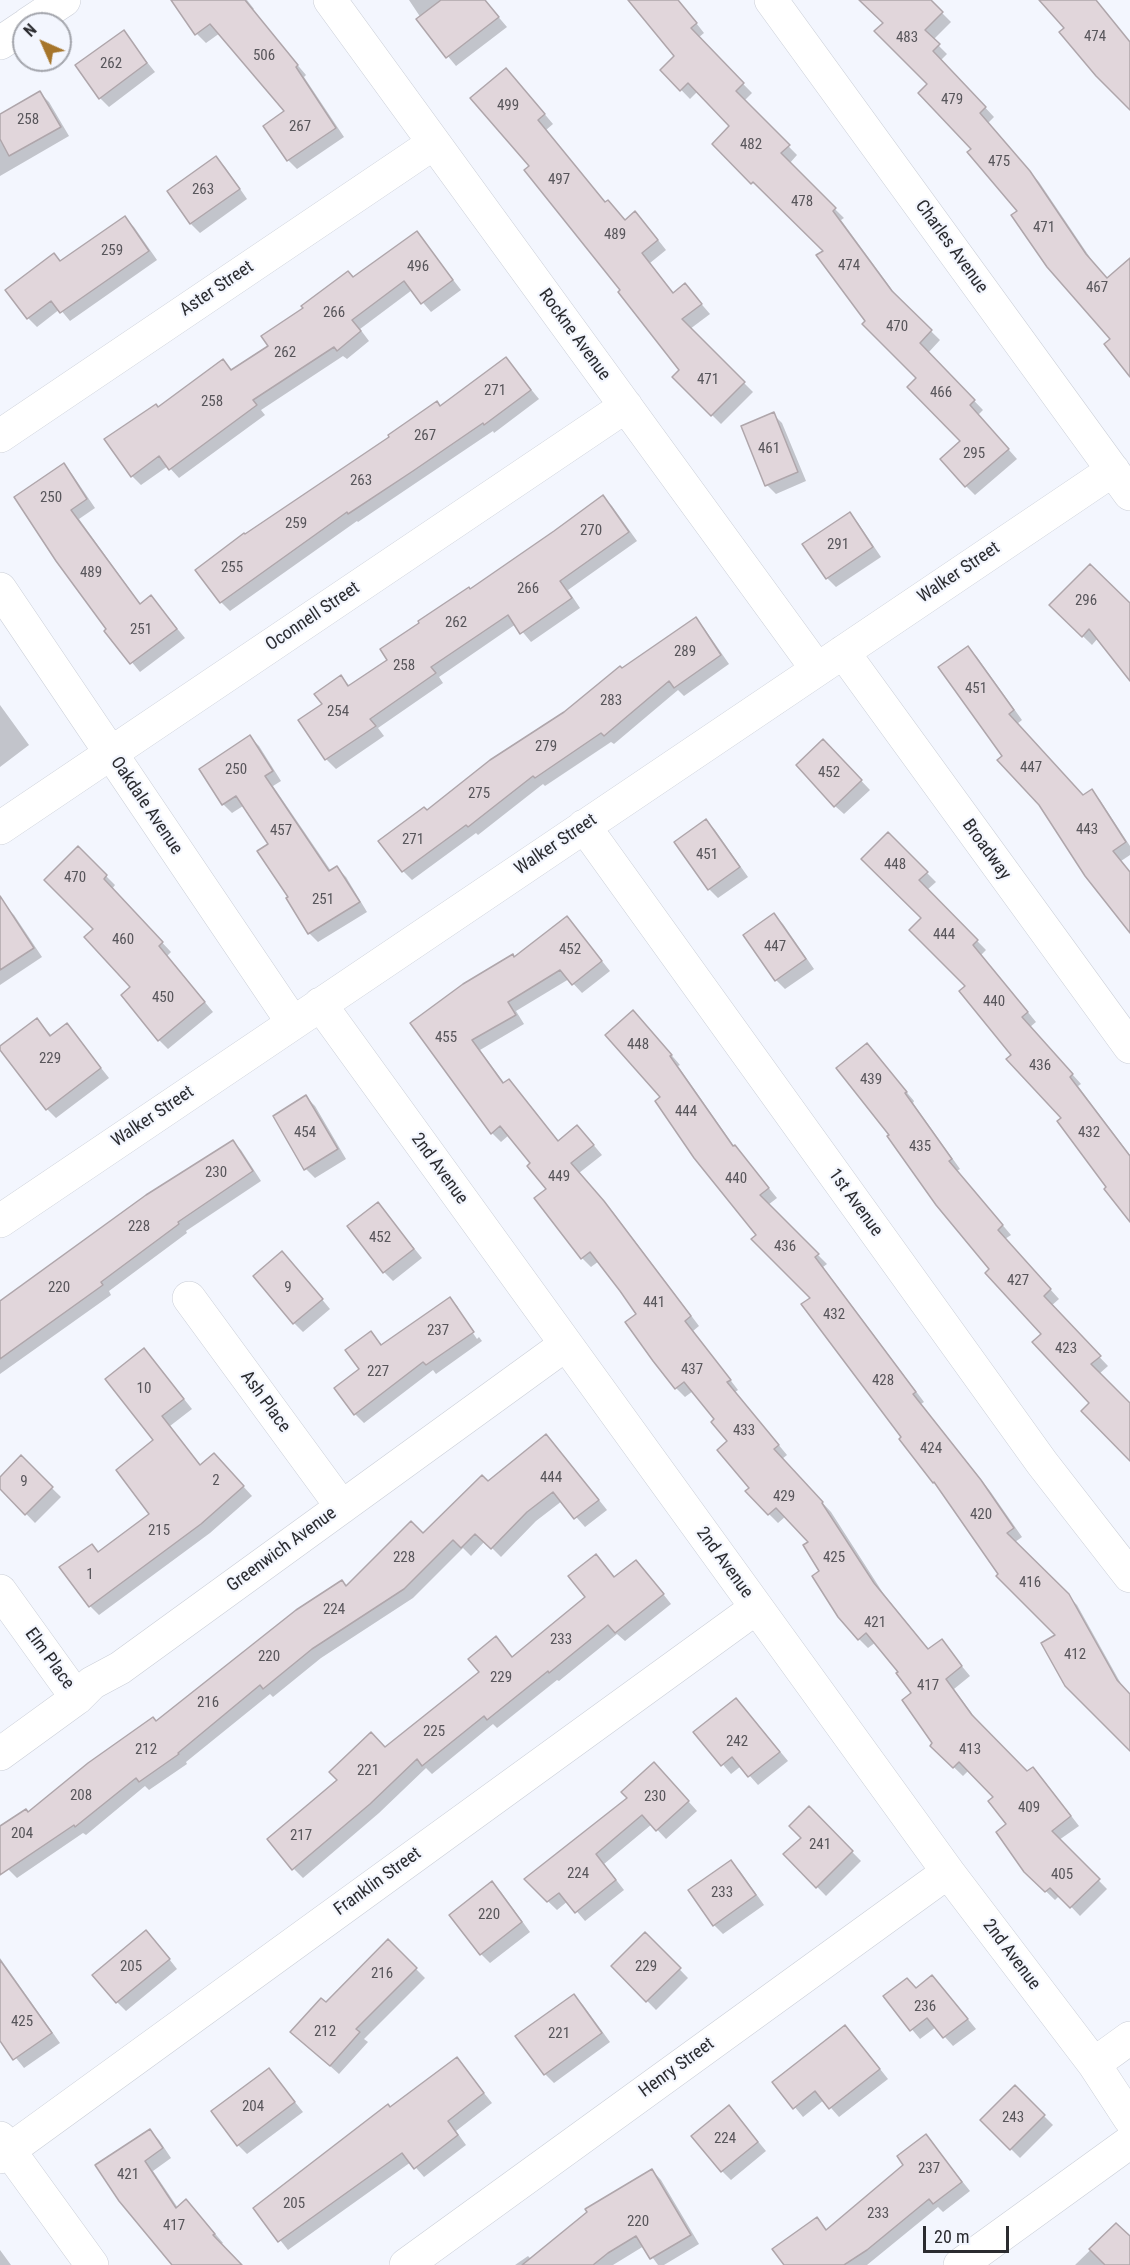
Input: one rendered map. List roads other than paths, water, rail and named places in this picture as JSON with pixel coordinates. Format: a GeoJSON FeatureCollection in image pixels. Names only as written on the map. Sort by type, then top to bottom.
{"type":"FeatureCollection","features":[{"type":"Feature","properties":{"kind":"street"},"geometry":{"type":"LineString","coordinates":[[46,12],[63,0]]}},
{"type":"Feature","properties":{"kind":"street","name":"Rockne Avenue"},"geometry":{"type":"LineString","coordinates":[[330,0],[626,406],[830,661]]}},
{"type":"Feature","properties":{"kind":"street","name":"Charles Avenue"},"geometry":{"type":"LineString","coordinates":[[771,0],[1121,482]]}},
{"type":"Feature","properties":{"kind":"street","name":"Aster Street"},"geometry":{"type":"LineString","coordinates":[[0,436],[434,143]]}},
{"type":"Feature","properties":{"kind":"street","name":"Oconnell Street"},"geometry":{"type":"LineString","coordinates":[[0,828],[626,406]]}},
{"type":"Feature","properties":{"kind":"street","name":"Walker Street"},"geometry":{"type":"LineString","coordinates":[[0,1221],[830,661],[1121,482]]}},
{"type":"Feature","properties":{"kind":"street","name":"Oakdale Avenue"},"geometry":{"type":"LineString","coordinates":[[0,589],[293,1023]]}},
{"type":"Feature","properties":{"kind":"street","name":"Broadway"},"geometry":{"type":"LineString","coordinates":[[830,661],[1130,1047]]}},
{"type":"Feature","properties":{"kind":"street","name":"1st Avenue"},"geometry":{"type":"LineString","coordinates":[[584,826],[1036,1454],[1130,1576]]}},
{"type":"Feature","properties":{"kind":"street","name":"2nd Avenue"},"geometry":{"type":"LineString","coordinates":[[320,1004],[948,1872],[1095,2064],[1130,2119]]}},
{"type":"Feature","properties":{"kind":"street","name":"Ash Place"},"geometry":{"type":"LineString","coordinates":[[189,1298],[342,1507]]}},
{"type":"Feature","properties":{"kind":"street","name":"Greenwich Avenue"},"geometry":{"type":"LineString","coordinates":[[0,1754],[77,1698],[92,1683],[120,1668],[565,1345]]}},
{"type":"Feature","properties":{"kind":"street","name":"Elm Place"},"geometry":{"type":"LineString","coordinates":[[0,1591],[77,1698]]}},
{"type":"Feature","properties":{"kind":"street","name":"Franklin Street"},"geometry":{"type":"LineString","coordinates":[[3,2149],[756,1608]]}},
{"type":"Feature","properties":{"kind":"street","name":"Henry Street"},"geometry":{"type":"LineString","coordinates":[[406,2265],[948,1872]]}},
{"type":"Feature","properties":{"kind":"street"},"geometry":{"type":"LineString","coordinates":[[1095,2064],[1130,2038]]}},
{"type":"Feature","properties":{"kind":"street"},"geometry":{"type":"LineString","coordinates":[[960,2265],[1130,2142]]}},
{"type":"Feature","properties":{"kind":"street"},"geometry":{"type":"LineString","coordinates":[[3,2149],[92,2265]]}}]}
